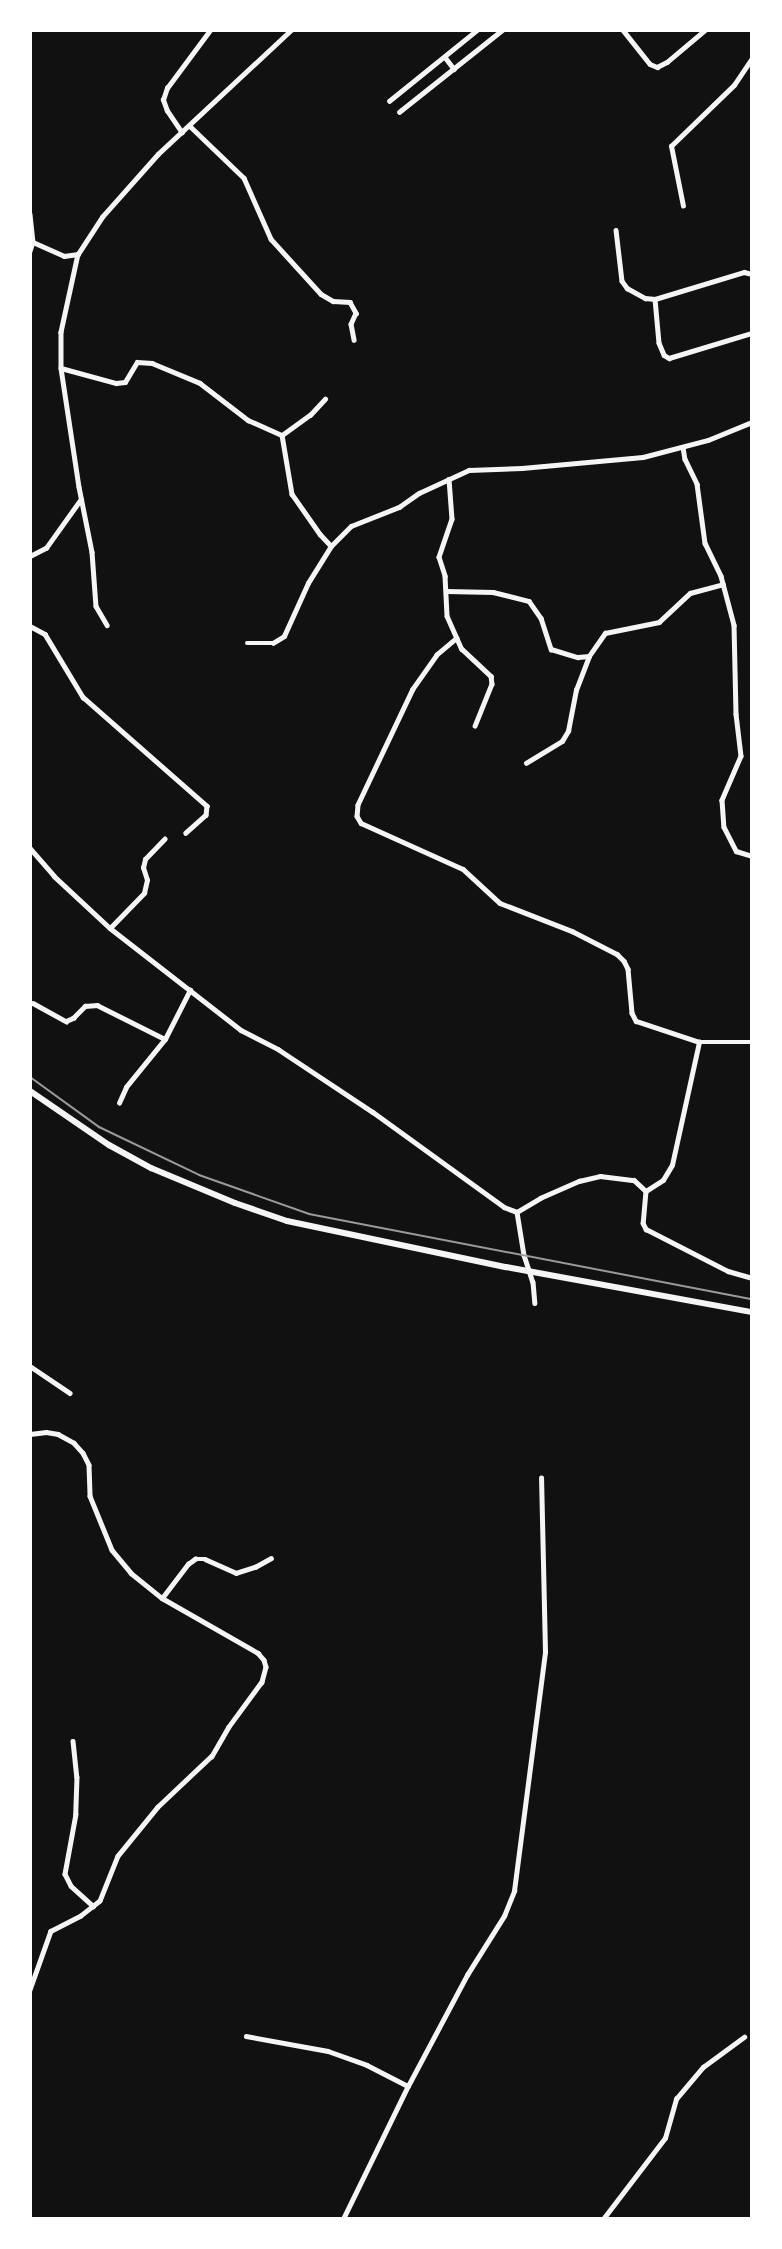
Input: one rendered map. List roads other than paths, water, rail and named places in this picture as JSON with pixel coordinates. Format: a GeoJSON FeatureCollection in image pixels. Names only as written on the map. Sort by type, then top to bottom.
{"type":"FeatureCollection","features":[{"type":"Feature","properties":{"kind":"main road"},"geometry":{"type":"LineString","coordinates":[[30,1091],[108,1145],[161,1172],[235,1203],[332,1232],[752,1312]]}},
{"type":"Feature","properties":{"kind":"street"},"geometry":{"type":"LineString","coordinates":[[182,133],[171,118],[163,100],[167,88],[210,30]]}},
{"type":"Feature","properties":{"kind":"street"},"geometry":{"type":"LineString","coordinates":[[107,625],[96,606],[93,552],[81,498],[61,368],[62,332],[78,254],[102,217],[158,154],[291,30]]}},
{"type":"Feature","properties":{"kind":"street"},"geometry":{"type":"LineString","coordinates":[[389,101],[477,30]]}},
{"type":"Feature","properties":{"kind":"street"},"geometry":{"type":"LineString","coordinates":[[399,112],[502,30]]}},
{"type":"Feature","properties":{"kind":"street"},"geometry":{"type":"LineString","coordinates":[[623,30],[650,64],[657,67],[667,62],[705,30]]}},
{"type":"Feature","properties":{"kind":"street"},"geometry":{"type":"LineString","coordinates":[[445,57],[454,69]]}},
{"type":"Feature","properties":{"kind":"street"},"geometry":{"type":"LineString","coordinates":[[683,206],[671,146],[734,85],[752,58]]}},
{"type":"Feature","properties":{"kind":"street"},"geometry":{"type":"LineString","coordinates":[[190,126],[244,178],[271,239],[321,294],[333,301],[351,302],[356,313],[351,324],[354,340]]}},
{"type":"Feature","properties":{"kind":"street"},"geometry":{"type":"LineString","coordinates":[[30,214],[33,242],[30,250]]}},
{"type":"Feature","properties":{"kind":"street"},"geometry":{"type":"LineString","coordinates":[[616,230],[622,281],[627,288],[645,298],[656,299],[744,272],[752,274]]}},
{"type":"Feature","properties":{"kind":"street"},"geometry":{"type":"LineString","coordinates":[[33,242],[64,256],[78,254]]}},
{"type":"Feature","properties":{"kind":"street"},"geometry":{"type":"LineString","coordinates":[[656,299],[659,343],[664,355],[669,358],[752,333]]}},
{"type":"Feature","properties":{"kind":"street"},"geometry":{"type":"LineString","coordinates":[[61,368],[116,382],[125,382],[137,362],[152,363],[200,383],[248,420],[282,435]]}},
{"type":"Feature","properties":{"kind":"street"},"geometry":{"type":"LineString","coordinates":[[282,435],[310,415],[325,399]]}},
{"type":"Feature","properties":{"kind":"street"},"geometry":{"type":"LineString","coordinates":[[248,643],[273,643],[284,636],[308,583],[331,546],[351,526],[394,510],[419,492],[448,479],[476,469],[599,463],[643,457],[683,447],[752,422]]}},
{"type":"Feature","properties":{"kind":"street"},"geometry":{"type":"LineString","coordinates":[[282,435],[292,494],[331,546]]}},
{"type":"Feature","properties":{"kind":"street"},"geometry":{"type":"LineString","coordinates":[[683,447],[685,459],[697,484],[705,543],[723,584],[734,625],[736,714],[741,756],[727,785],[721,810],[729,842],[743,855],[752,856]]}},
{"type":"Feature","properties":{"kind":"street"},"geometry":{"type":"LineString","coordinates":[[448,479],[452,519],[439,557],[446,591],[447,616],[465,652],[491,676],[492,684],[475,726]]}},
{"type":"Feature","properties":{"kind":"street"},"geometry":{"type":"LineString","coordinates":[[30,556],[46,548],[81,498]]}},
{"type":"Feature","properties":{"kind":"street"},"geometry":{"type":"LineString","coordinates":[[526,763],[562,741],[568,731],[576,690],[589,656],[605,633],[659,622],[690,593],[723,584]]}},
{"type":"Feature","properties":{"kind":"street"},"geometry":{"type":"LineString","coordinates":[[446,591],[493,592],[529,601],[541,618],[551,649],[578,657],[589,656]]}},
{"type":"Feature","properties":{"kind":"street"},"geometry":{"type":"LineString","coordinates":[[30,626],[45,634],[83,697],[207,806],[207,815],[186,833]]}},
{"type":"Feature","properties":{"kind":"street"},"geometry":{"type":"LineString","coordinates":[[457,638],[437,656],[413,689],[358,805],[357,816],[361,824],[463,869],[500,903],[572,932],[617,954],[628,969],[632,1013],[636,1021],[699,1042],[752,1042]]}},
{"type":"Feature","properties":{"kind":"street"},"geometry":{"type":"LineString","coordinates":[[110,928],[144,893],[147,880],[143,868],[145,859],[164,839]]}},
{"type":"Feature","properties":{"kind":"street"},"geometry":{"type":"LineString","coordinates":[[31,853],[110,928],[241,1030],[272,1045],[344,1093],[504,1207],[517,1212],[569,1185],[600,1176],[634,1180],[646,1191]]}},
{"type":"Feature","properties":{"kind":"street"},"geometry":{"type":"LineString","coordinates":[[119,1102],[126,1087],[165,1039],[190,990]]}},
{"type":"Feature","properties":{"kind":"street"},"geometry":{"type":"LineString","coordinates":[[33,1003],[66,1021],[73,1018],[85,1006],[97,1005],[165,1039]]}},
{"type":"Feature","properties":{"kind":"street"},"geometry":{"type":"LineString","coordinates":[[646,1191],[663,1180],[672,1165],[699,1042]]}},
{"type":"Feature","properties":{"kind":"street"},"geometry":{"type":"LineString","coordinates":[[646,1191],[643,1223],[646,1229],[728,1271],[752,1278]]}},
{"type":"Feature","properties":{"kind":"street"},"geometry":{"type":"LineString","coordinates":[[517,1212],[535,1303]]}},
{"type":"Feature","properties":{"kind":"street"},"geometry":{"type":"LineString","coordinates":[[30,1366],[70,1393]]}},
{"type":"Feature","properties":{"kind":"street"},"geometry":{"type":"LineString","coordinates":[[30,1434],[50,1432],[69,1439],[78,1447],[88,1465],[90,1496],[112,1550],[131,1573],[162,1598],[258,1653],[264,1660],[265,1674],[212,1756],[158,1807],[118,1856],[104,1892],[93,1906],[51,1931],[30,1989]]}},
{"type":"Feature","properties":{"kind":"street"},"geometry":{"type":"LineString","coordinates":[[343,2219],[408,2086],[467,1975],[504,1916],[514,1891],[545,1652],[541,1478]]}},
{"type":"Feature","properties":{"kind":"street"},"geometry":{"type":"LineString","coordinates":[[162,1598],[188,1564],[195,1559],[205,1559],[236,1573],[272,1558]]}},
{"type":"Feature","properties":{"kind":"street"},"geometry":{"type":"LineString","coordinates":[[73,1741],[77,1777],[76,1814],[65,1874],[71,1886],[93,1906]]}},
{"type":"Feature","properties":{"kind":"street"},"geometry":{"type":"LineString","coordinates":[[246,2036],[328,2051],[367,2065],[408,2086]]}},
{"type":"Feature","properties":{"kind":"street"},"geometry":{"type":"LineString","coordinates":[[603,2219],[665,2138],[676,2099],[703,2067],[744,2037]]}},
{"type":"Feature","properties":{"kind":"railway"},"geometry":{"type":"LineString","coordinates":[[30,1077],[99,1127],[199,1175],[309,1214],[752,1299]]}}]}
